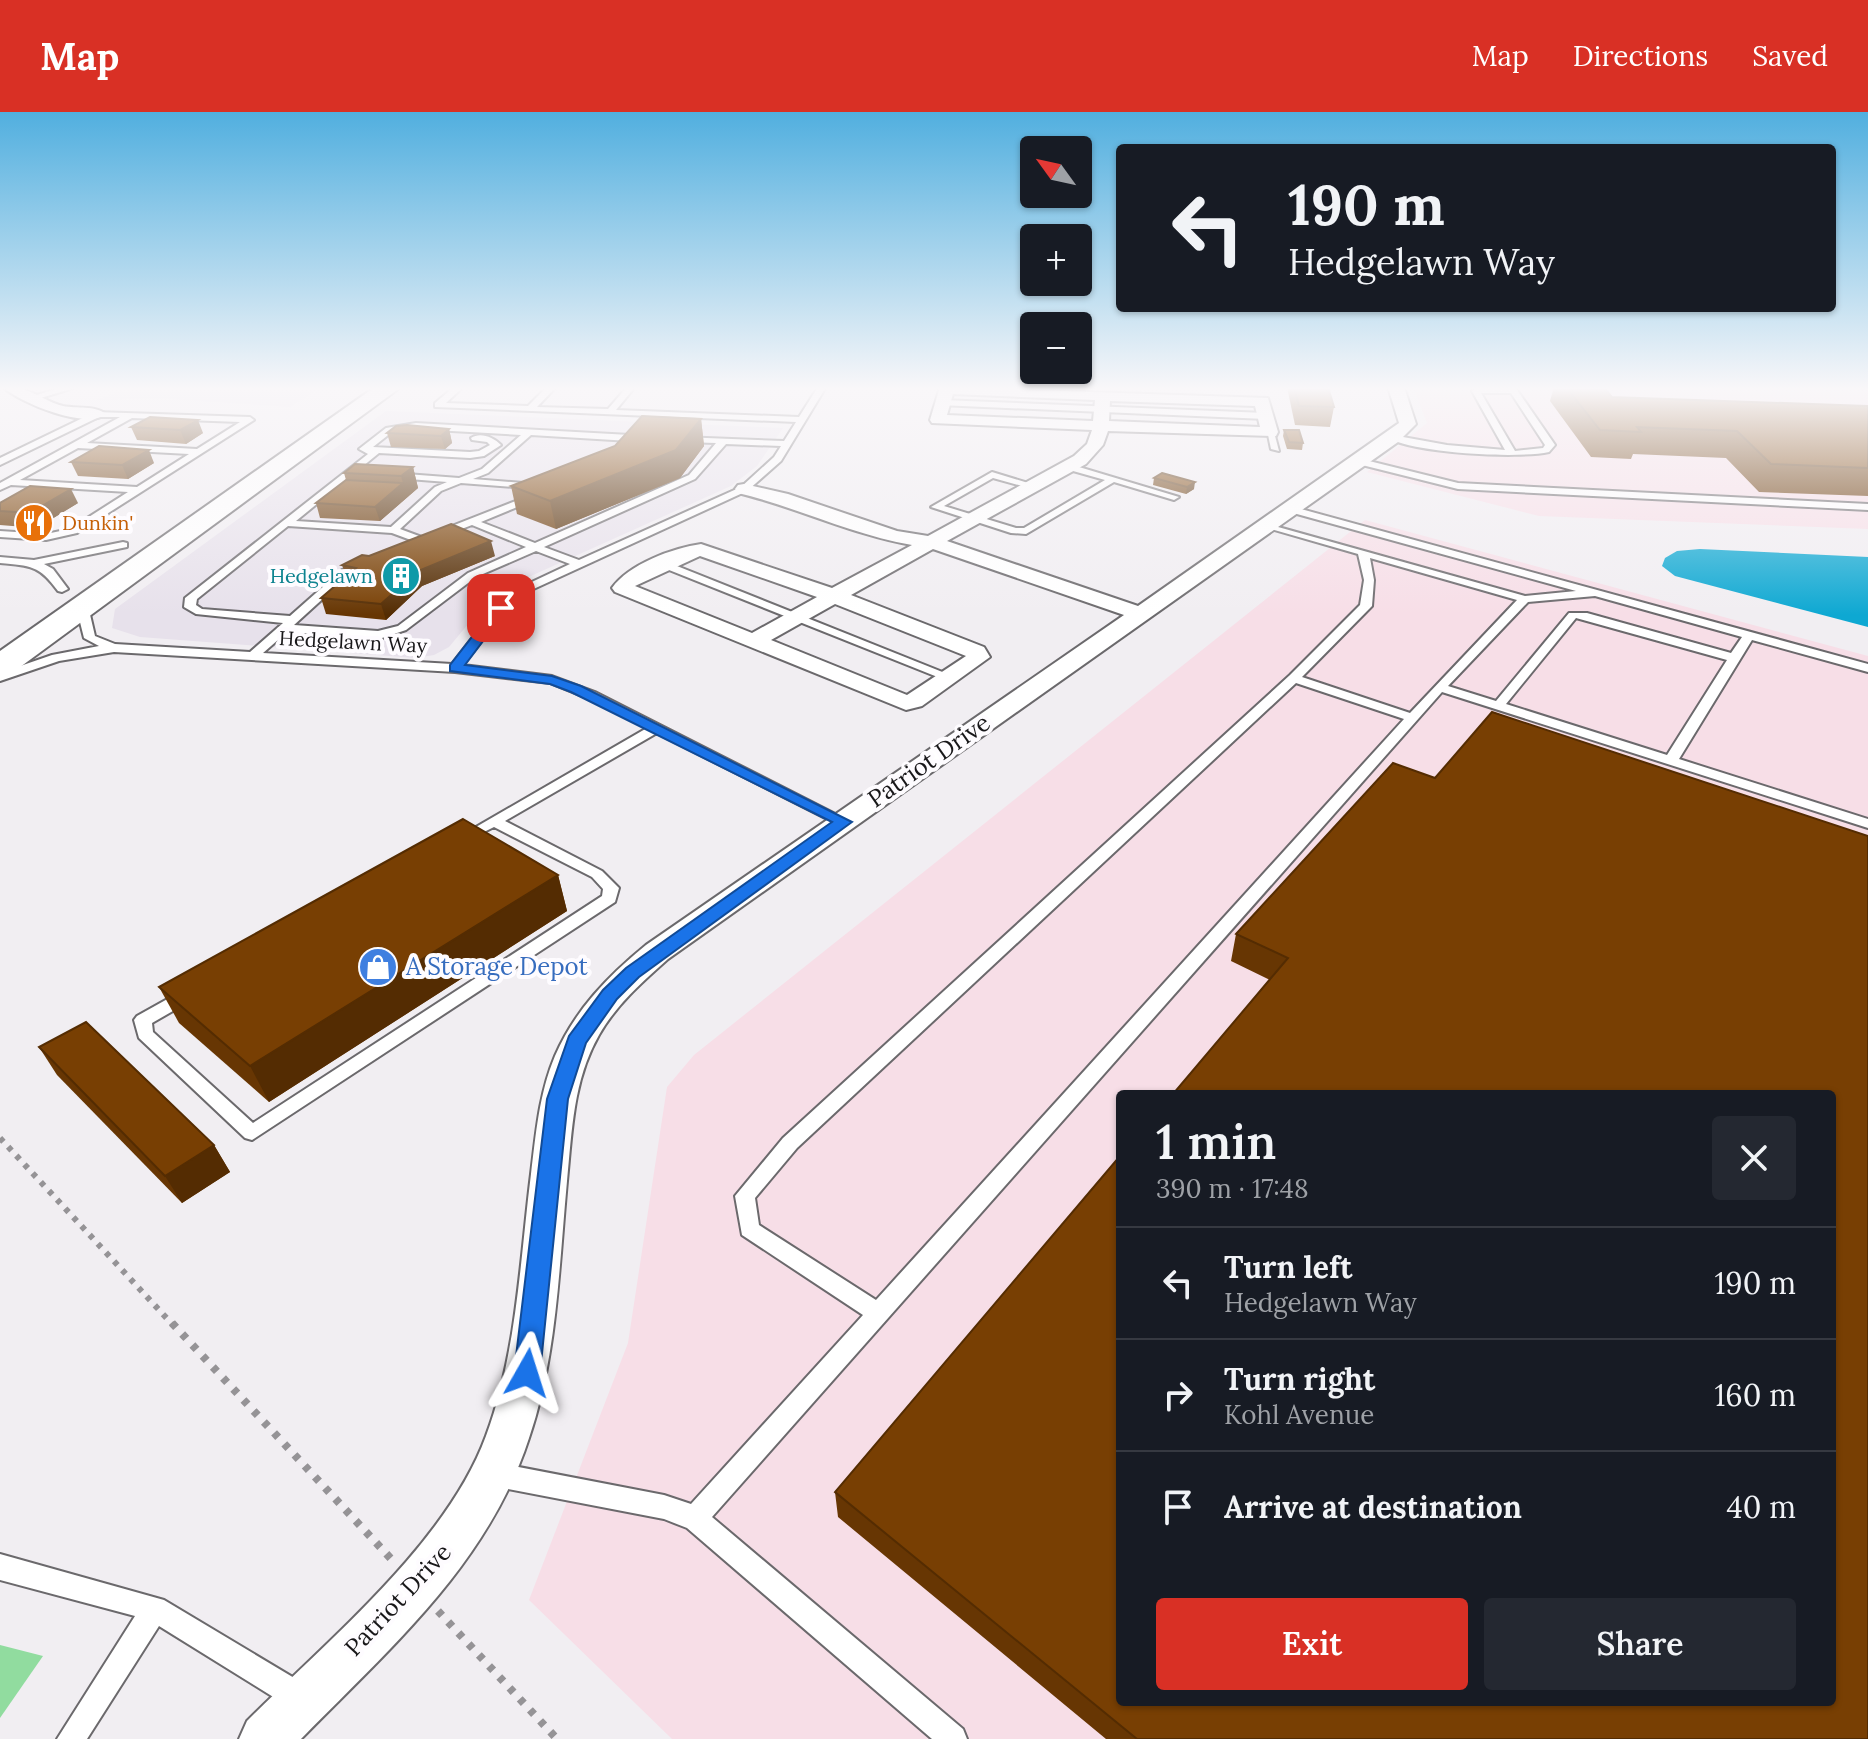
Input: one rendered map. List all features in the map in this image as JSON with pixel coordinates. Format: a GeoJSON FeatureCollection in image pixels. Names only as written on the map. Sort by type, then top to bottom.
{"type":"FeatureCollection","features":[{"type":"Feature","properties":{"kind":"main road"},"geometry":{"type":"LineString","coordinates":[[0,666],[123,545],[243,463]]}},
{"type":"Feature","properties":{"kind":"main road"},"geometry":{"type":"LineString","coordinates":[[37,606],[72,598],[276,463]]}},
{"type":"Feature","properties":{"kind":"street"},"geometry":{"type":"LineString","coordinates":[[751,642],[1074,463]]}},
{"type":"Feature","properties":{"kind":"street","name":"Patriot Drive"},"geometry":{"type":"LineString","coordinates":[[265,1739],[302,1698],[416,1587],[449,1548],[492,1474],[507,1440],[527,1373],[558,1099],[576,1041],[610,994],[645,962],[1139,613],[1360,463]]}},
{"type":"Feature","properties":{"kind":"street"},"geometry":{"type":"LineString","coordinates":[[749,486],[894,536],[930,542],[1139,613]]}},
{"type":"Feature","properties":{"kind":"street"},"geometry":{"type":"LineString","coordinates":[[701,550],[834,596],[976,652],[979,657],[914,701],[906,703],[622,588],[629,580],[663,564],[687,552],[701,550]]}},
{"type":"Feature","properties":{"kind":"lane"},"geometry":{"type":"LineString","coordinates":[[3,483],[42,463]]}},
{"type":"Feature","properties":{"kind":"lane"},"geometry":{"type":"LineString","coordinates":[[0,534],[46,537],[73,531],[180,463]]}},
{"type":"Feature","properties":{"kind":"lane"},"geometry":{"type":"LineString","coordinates":[[362,463],[191,598],[190,607],[200,612],[379,635],[402,628],[472,575],[692,477],[704,463]]}},
{"type":"Feature","properties":{"kind":"lane"},"geometry":{"type":"LineString","coordinates":[[393,530],[438,489],[485,471],[494,463]]}},
{"type":"Feature","properties":{"kind":"lane"},"geometry":{"type":"LineString","coordinates":[[455,668],[511,599],[523,590],[749,486],[774,463]]}},
{"type":"Feature","properties":{"kind":"lane"},"geometry":{"type":"LineString","coordinates":[[1365,463],[1458,486],[1868,507]]}},
{"type":"Feature","properties":{"kind":"lane"},"geometry":{"type":"LineString","coordinates":[[1069,467],[1174,497]]}},
{"type":"Feature","properties":{"kind":"lane"},"geometry":{"type":"LineString","coordinates":[[350,472],[364,473]]}},
{"type":"Feature","properties":{"kind":"lane"},"geometry":{"type":"LineString","coordinates":[[379,474],[464,479],[550,491],[400,550]]}},
{"type":"Feature","properties":{"kind":"lane"},"geometry":{"type":"LineString","coordinates":[[1033,486],[992,475],[936,507],[1015,531],[1026,531],[1113,479]]}},
{"type":"Feature","properties":{"kind":"lane"},"geometry":{"type":"LineString","coordinates":[[3,483],[139,490]]}},
{"type":"Feature","properties":{"kind":"lane"},"geometry":{"type":"LineString","coordinates":[[1279,517],[1363,552],[1525,599],[1595,593]]}},
{"type":"Feature","properties":{"kind":"lane"},"geometry":{"type":"LineString","coordinates":[[1279,517],[1595,593],[1868,668]]}},
{"type":"Feature","properties":{"kind":"lane"},"geometry":{"type":"LineString","coordinates":[[473,522],[579,564]]}},
{"type":"Feature","properties":{"kind":"lane"},"geometry":{"type":"LineString","coordinates":[[286,523],[393,530],[423,541]]}},
{"type":"Feature","properties":{"kind":"lane"},"geometry":{"type":"LineString","coordinates":[[0,560],[34,563],[123,545]]}},
{"type":"Feature","properties":{"kind":"lane"},"geometry":{"type":"LineString","coordinates":[[877,1312],[749,1229],[745,1196],[790,1143],[1294,678],[1366,606],[1369,580],[1363,552]]}},
{"type":"Feature","properties":{"kind":"lane"},"geometry":{"type":"LineString","coordinates":[[253,656],[346,572],[374,560]]}},
{"type":"Feature","properties":{"kind":"lane"},"geometry":{"type":"LineString","coordinates":[[34,563],[49,571],[72,598],[90,638],[114,648]]}},
{"type":"Feature","properties":{"kind":"lane"},"geometry":{"type":"LineString","coordinates":[[663,564],[949,677]]}},
{"type":"Feature","properties":{"kind":"lane"},"geometry":{"type":"LineString","coordinates":[[695,1518],[1412,718],[1525,599]]}},
{"type":"Feature","properties":{"kind":"lane"},"geometry":{"type":"LineString","coordinates":[[1498,706],[1573,615],[1583,615],[1734,658]]}},
{"type":"Feature","properties":{"kind":"lane"},"geometry":{"type":"LineString","coordinates":[[1670,762],[1749,635]]}},
{"type":"Feature","properties":{"kind":"lane","name":"Hedgelawn Way"},"geometry":{"type":"LineString","coordinates":[[0,677],[72,652],[114,648],[455,668],[552,680],[591,695],[844,822]]}},
{"type":"Feature","properties":{"kind":"lane"},"geometry":{"type":"LineString","coordinates":[[1294,678],[1412,718]]}},
{"type":"Feature","properties":{"kind":"lane"},"geometry":{"type":"LineString","coordinates":[[1440,687],[1868,824]]}},
{"type":"Feature","properties":{"kind":"lane"},"geometry":{"type":"LineString","coordinates":[[453,844],[657,728]]}},
{"type":"Feature","properties":{"kind":"lane"},"geometry":{"type":"LineString","coordinates":[[197,989],[143,1020],[145,1034],[252,1133],[609,898],[611,888],[597,874],[494,821]]}},
{"type":"Feature","properties":{"kind":"lane"},"geometry":{"type":"LineString","coordinates":[[492,1474],[664,1507],[695,1518],[953,1739]]}},
{"type":"Feature","properties":{"kind":"lane"},"geometry":{"type":"LineString","coordinates":[[0,1567],[155,1609],[302,1698]]}},
{"type":"Feature","properties":{"kind":"lane"},"geometry":{"type":"LineString","coordinates":[[71,1739],[155,1609]]}},
{"type":"Feature","properties":{"kind":"path"},"geometry":{"type":"LineString","coordinates":[[0,1138],[557,1739]]}},
{"type":"Feature","properties":{"kind":"shaded area"},"geometry":{"type":"Polygon","coordinates":[[[315,463],[759,463],[731,486],[513,584],[484,605],[449,647],[434,655],[416,658],[140,637],[112,628],[115,609],[315,463]]]}},
{"type":"Feature","properties":{"kind":"shaded area"},"geometry":{"type":"Polygon","coordinates":[[[1378,463],[1868,463],[1868,529],[1539,516],[1367,472],[1378,463]]]}},
{"type":"Feature","properties":{"kind":"shaded area"},"geometry":{"type":"Polygon","coordinates":[[[1365,520],[1868,656],[1868,1739],[672,1739],[529,1600],[628,1343],[667,1087],[694,1055],[1365,520]]]}},
{"type":"Feature","properties":{"kind":"green space"},"geometry":{"type":"Polygon","coordinates":[[[0,1645],[43,1656],[0,1718],[0,1645]]]}},
{"type":"Feature","properties":{"kind":"water"},"geometry":{"type":"Polygon","coordinates":[[[1700,549],[1868,557],[1868,627],[1675,576],[1662,566],[1665,558],[1677,551],[1700,549]]]}},
{"type":"Feature","properties":{"kind":"building"},"geometry":{"type":"Polygon","coordinates":[[[87,463],[126,463],[122,465],[87,463]]]}},
{"type":"Feature","properties":{"kind":"building"},"geometry":{"type":"Polygon","coordinates":[[[571,463],[644,463],[550,501],[511,486],[571,463]]]}},
{"type":"Feature","properties":{"kind":"building"},"geometry":{"type":"Polygon","coordinates":[[[1868,463],[1868,468],[1771,464],[1868,463]]]}},
{"type":"Feature","properties":{"kind":"building"},"geometry":{"type":"Polygon","coordinates":[[[355,464],[413,467],[401,476],[344,473],[355,464]]]}},
{"type":"Feature","properties":{"kind":"building"},"geometry":{"type":"Polygon","coordinates":[[[1162,473],[1195,482],[1187,487],[1154,478],[1162,473]]]}},
{"type":"Feature","properties":{"kind":"building"},"geometry":{"type":"Polygon","coordinates":[[[346,480],[403,483],[375,507],[316,503],[346,480]]]}},
{"type":"Feature","properties":{"kind":"building"},"geometry":{"type":"Polygon","coordinates":[[[30,486],[71,489],[30,513],[0,511],[0,503],[30,486]]]}},
{"type":"Feature","properties":{"kind":"building"},"geometry":{"type":"Polygon","coordinates":[[[451,524],[491,541],[418,571],[381,604],[321,598],[356,568],[342,565],[451,524]]]}},
{"type":"Feature","properties":{"kind":"building"},"geometry":{"type":"Polygon","coordinates":[[[1492,712],[1868,836],[1868,1739],[1137,1739],[835,1492],[1116,1161],[1116,1706],[1836,1706],[1836,1090],[1176,1090],[1288,958],[1236,934],[1393,763],[1435,778],[1492,712]]]}},
{"type":"Feature","properties":{"kind":"building"},"geometry":{"type":"Polygon","coordinates":[[[463,819],[558,875],[250,1066],[159,987],[463,819]]]}},
{"type":"Feature","properties":{"kind":"building"},"geometry":{"type":"Polygon","coordinates":[[[86,1022],[214,1145],[165,1176],[39,1047],[86,1022]]]}},
{"type":"Feature","properties":{"kind":"place","name":"Dunkin'"},"geometry":{"type":"Point","coordinates":[34,523]}},
{"type":"Feature","properties":{"kind":"place","name":"Hedgelawn"},"geometry":{"type":"Point","coordinates":[401,576]}},
{"type":"Feature","properties":{"kind":"place","name":"A Storage Depot"},"geometry":{"type":"Point","coordinates":[378,967]}},
{"type":"Feature","properties":{"kind":"route"},"geometry":{"type":"LineString","coordinates":[[501,608],[455,668],[552,680],[576,689],[844,822],[632,972],[591,1017],[576,1041],[558,1099],[527,1373]]}}]}
